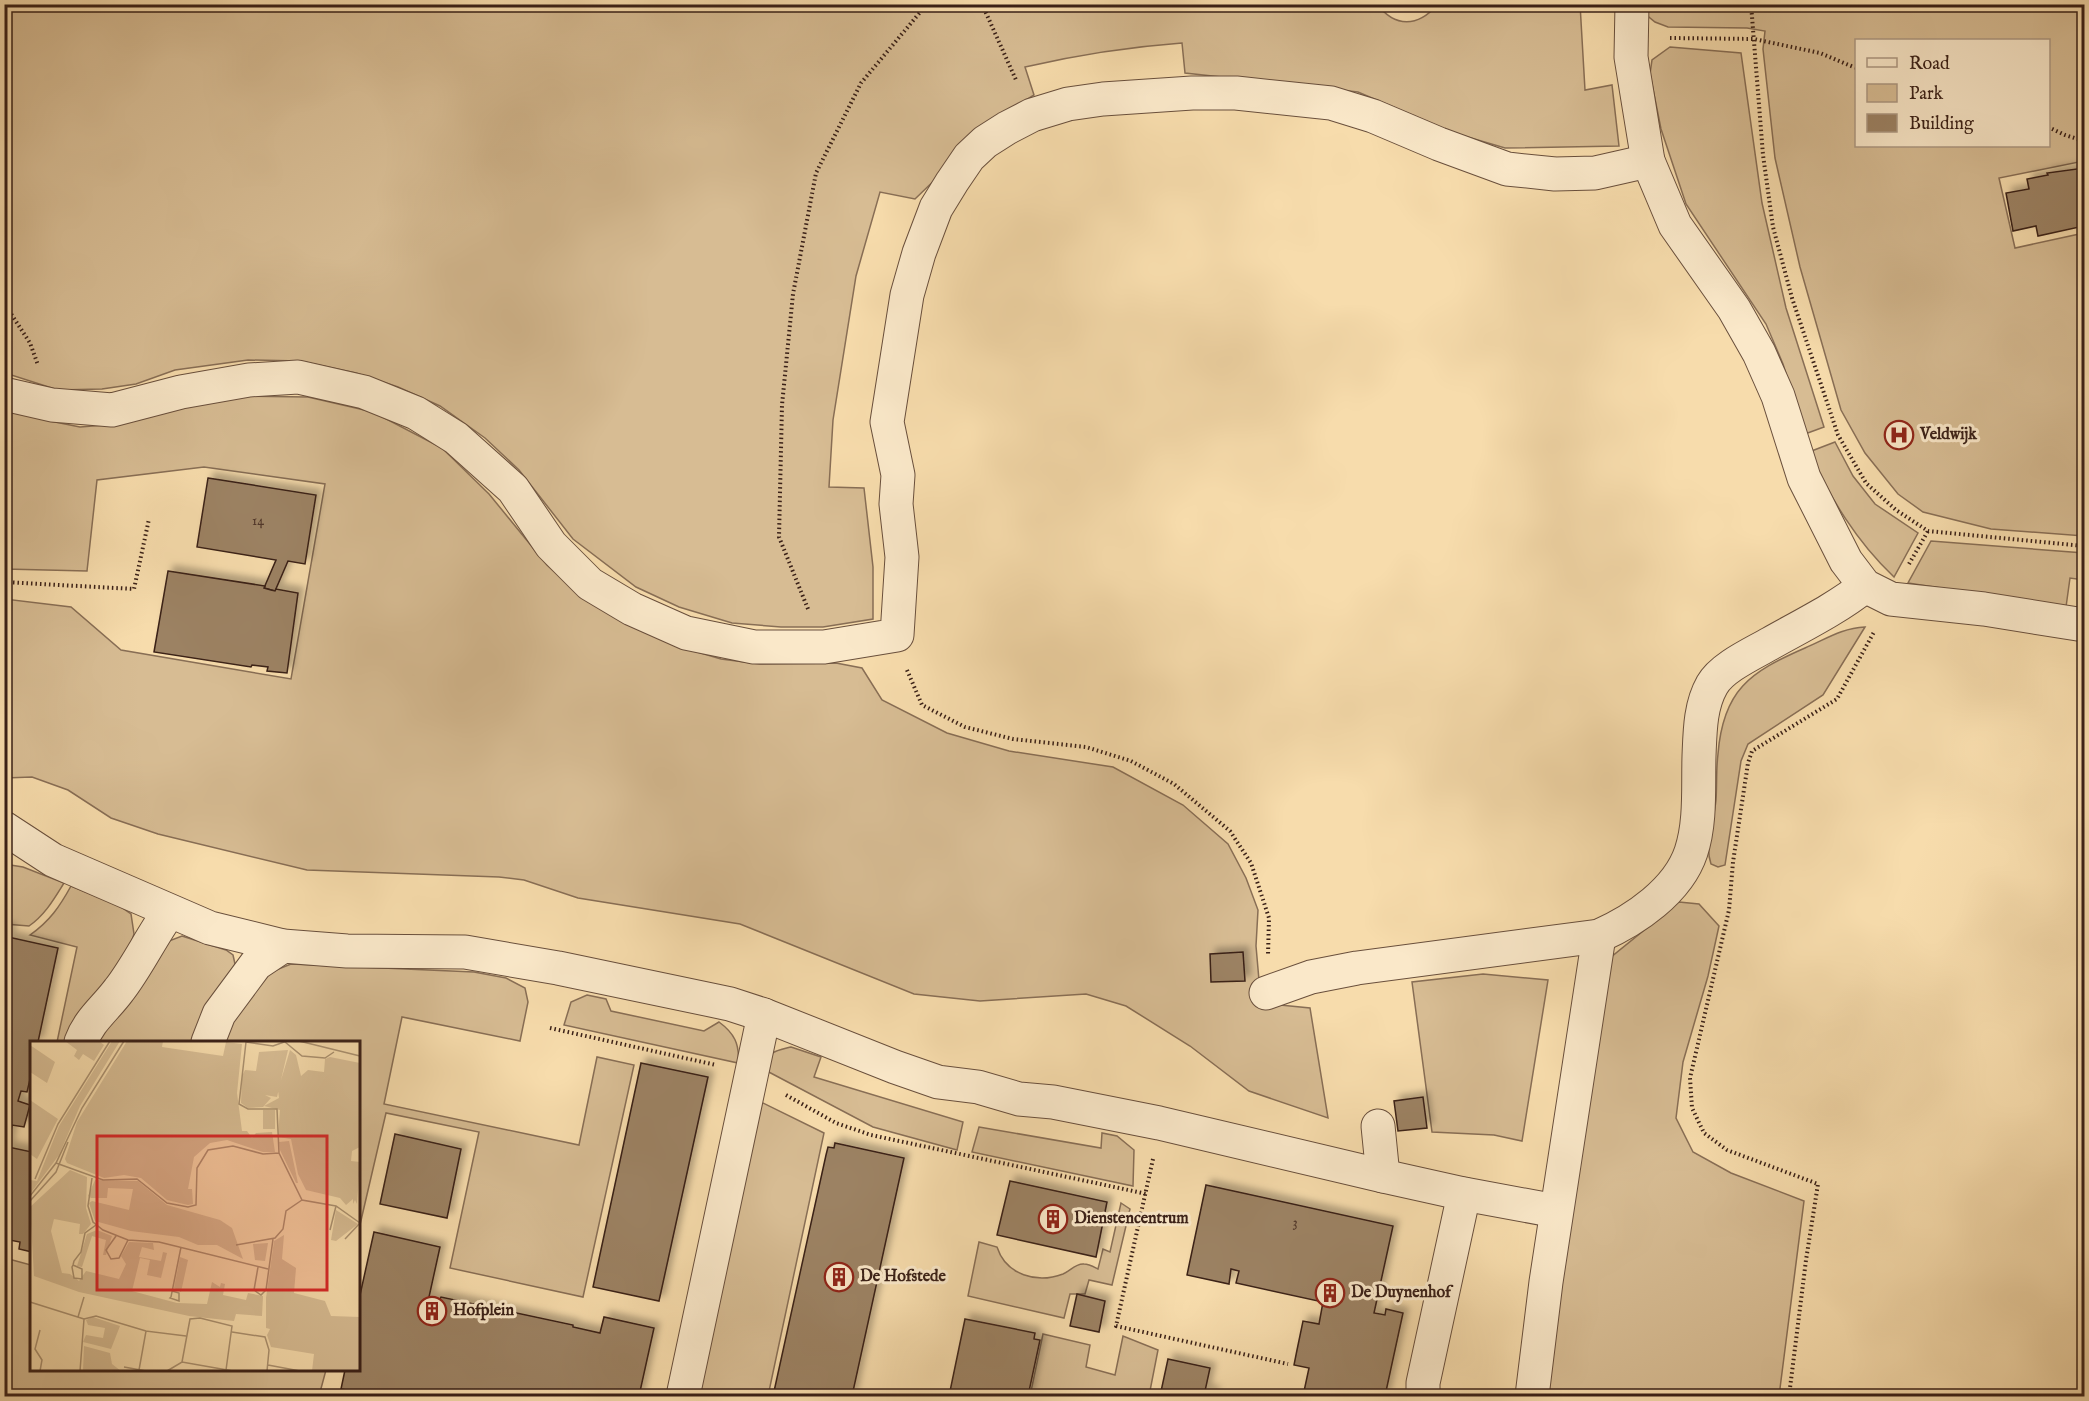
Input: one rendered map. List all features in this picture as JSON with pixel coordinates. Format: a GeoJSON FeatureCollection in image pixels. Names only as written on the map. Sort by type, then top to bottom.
{"type":"FeatureCollection","features":[{"type":"Feature","properties":{"kind":"street"},"geometry":{"type":"LineString","coordinates":[[1632,4],[1631,57],[1648,161],[1676,225],[1734,309],[1758,353],[1778,396],[1803,478],[1846,561],[1878,592]]}},
{"type":"Feature","properties":{"kind":"street"},"geometry":{"type":"LineString","coordinates":[[4,394],[52,405],[112,410],[182,392],[249,380],[298,377],[364,392],[416,413],[456,438],[513,489],[551,544],[590,584],[632,609],[686,633],[754,647],[824,647],[897,635],[902,556],[896,504],[898,475],[887,422],[907,295],[919,253],[936,208],[969,157],[985,142],[1032,115],[1068,104],[1103,99],[1192,93],[1236,93],[1331,103],[1373,116],[1438,144],[1507,169],[1555,174],[1595,173],[1648,161]]}},
{"type":"Feature","properties":{"kind":"street"},"geometry":{"type":"LineString","coordinates":[[1266,993],[1311,977],[1357,968],[1599,936],[1618,928],[1650,905],[1677,878],[1691,852],[1698,816],[1703,705],[1713,683],[1735,663],[1837,607],[1878,592],[2085,626]]}},
{"type":"Feature","properties":{"kind":"street"},"geometry":{"type":"LineString","coordinates":[[4,828],[53,860],[210,928],[283,946],[347,951],[465,952],[558,968],[730,1004],[939,1082],[978,1087],[1019,1099],[1053,1102],[1160,1123],[1464,1194],[1556,1211]]}},
{"type":"Feature","properties":{"kind":"street"},"geometry":{"type":"LineString","coordinates":[[81,1041],[86,1028],[120,990],[169,912]]}},
{"type":"Feature","properties":{"kind":"street"},"geometry":{"type":"LineString","coordinates":[[1532,1396],[1556,1211],[1599,936]]}},
{"type":"Feature","properties":{"kind":"street"},"geometry":{"type":"LineString","coordinates":[[208,1041],[219,1014],[256,964],[283,946]]}},
{"type":"Feature","properties":{"kind":"street"},"geometry":{"type":"LineString","coordinates":[[683,1396],[764,1015]]}},
{"type":"Feature","properties":{"kind":"street"},"geometry":{"type":"LineString","coordinates":[[1378,1126],[1383,1176]]}},
{"type":"Feature","properties":{"kind":"street"},"geometry":{"type":"LineString","coordinates":[[1423,1396],[1423,1383],[1464,1194]]}},
{"type":"Feature","properties":{"kind":"path"},"geometry":{"type":"LineString","coordinates":[[824,647],[779,537],[782,405],[793,294],[816,173],[861,83],[927,4]]}},
{"type":"Feature","properties":{"kind":"path"},"geometry":{"type":"LineString","coordinates":[[982,4],[1032,115]]}},
{"type":"Feature","properties":{"kind":"path"},"geometry":{"type":"LineString","coordinates":[[1751,4],[1763,155],[1773,228],[1792,298],[1838,435],[1866,483],[1896,510],[1928,531],[2085,546]]}},
{"type":"Feature","properties":{"kind":"path"},"geometry":{"type":"LineString","coordinates":[[1632,37],[1754,39],[1820,53],[1855,67]]}},
{"type":"Feature","properties":{"kind":"path"},"geometry":{"type":"LineString","coordinates":[[2050,128],[2085,141]]}},
{"type":"Feature","properties":{"kind":"path"},"geometry":{"type":"LineString","coordinates":[[4,303],[30,343],[52,405]]}},
{"type":"Feature","properties":{"kind":"path"},"geometry":{"type":"LineString","coordinates":[[4,582],[134,589],[149,519]]}},
{"type":"Feature","properties":{"kind":"path"},"geometry":{"type":"LineString","coordinates":[[1790,1396],[1806,1260],[1818,1184],[1727,1150],[1704,1133],[1692,1108],[1690,1078],[1730,910],[1733,862],[1748,763],[1752,751],[1837,699],[1878,592],[1928,531]]}},
{"type":"Feature","properties":{"kind":"path"},"geometry":{"type":"LineString","coordinates":[[897,635],[909,675],[922,705],[965,727],[1013,740],[1086,747],[1131,761],[1174,784],[1230,831],[1251,863],[1269,918],[1266,993]]}},
{"type":"Feature","properties":{"kind":"path"},"geometry":{"type":"LineString","coordinates":[[550,1028],[734,1068],[836,1123],[871,1135],[1147,1194]]}},
{"type":"Feature","properties":{"kind":"path"},"geometry":{"type":"LineString","coordinates":[[1160,1123],[1147,1194],[1116,1326],[1288,1364]]}},
{"type":"Feature","properties":{"kind":"green space"},"geometry":{"type":"Polygon","coordinates":[[[1377,4],[1391,17],[1407,22],[1422,18],[1437,5],[1580,4],[1585,90],[1612,85],[1619,146],[1505,148],[1454,133],[1358,92],[1185,73],[1182,43],[1103,52],[1025,67],[1034,95],[1001,116],[915,199],[880,192],[856,276],[833,420],[829,487],[864,488],[873,567],[873,619],[823,627],[781,627],[732,623],[679,607],[636,587],[573,539],[519,470],[485,438],[440,406],[398,387],[356,373],[300,361],[248,360],[175,370],[136,384],[102,389],[58,390],[5,373],[5,5],[1377,4]]]}},
{"type":"Feature","properties":{"kind":"green space"},"geometry":{"type":"Polygon","coordinates":[[[1642,5],[2084,5],[2084,161],[1999,178],[2015,248],[2084,233],[2084,536],[1991,529],[1923,512],[1898,494],[1865,453],[1841,410],[1800,267],[1775,158],[1763,49],[1765,31],[1747,28],[1668,27],[1655,22],[1644,13],[1642,5]]]}},
{"type":"Feature","properties":{"kind":"green space"},"geometry":{"type":"Polygon","coordinates":[[[1670,47],[1741,53],[1762,203],[1786,308],[1824,427],[1805,434],[1783,364],[1766,324],[1686,204],[1661,129],[1650,74],[1652,60],[1670,47]]]}},
{"type":"Feature","properties":{"kind":"green space"},"geometry":{"type":"Polygon","coordinates":[[[245,396],[308,397],[373,412],[442,448],[489,494],[547,565],[587,601],[677,646],[721,659],[760,664],[836,663],[862,668],[882,700],[947,733],[1009,751],[1113,767],[1183,805],[1228,844],[1246,878],[1258,910],[1256,946],[1261,1003],[1310,1008],[1328,1118],[1249,1091],[1190,1046],[1126,1006],[1086,994],[980,1001],[914,994],[740,924],[578,898],[524,880],[499,877],[307,870],[158,834],[111,818],[68,790],[32,777],[5,778],[5,599],[71,607],[121,650],[291,679],[325,484],[204,467],[97,480],[87,571],[5,569],[5,406],[50,421],[80,427],[118,424],[192,404],[245,396]]]}},
{"type":"Feature","properties":{"kind":"green space"},"geometry":{"type":"Polygon","coordinates":[[[1835,442],[1853,476],[1875,504],[1918,533],[1894,577],[1856,534],[1826,486],[1809,452],[1835,442]]]}},
{"type":"Feature","properties":{"kind":"green space"},"geometry":{"type":"Polygon","coordinates":[[[1931,541],[2084,553],[2084,580],[2070,578],[2066,607],[1908,583],[1931,541]]]}},
{"type":"Feature","properties":{"kind":"green space"},"geometry":{"type":"Polygon","coordinates":[[[1865,627],[1823,695],[1748,744],[1741,761],[1725,865],[1718,867],[1711,864],[1709,840],[1716,800],[1717,760],[1721,732],[1733,699],[1755,675],[1769,666],[1834,634],[1865,627]]]}},
{"type":"Feature","properties":{"kind":"green space"},"geometry":{"type":"Polygon","coordinates":[[[4,864],[23,867],[64,883],[53,901],[29,926],[5,924],[4,864]]]}},
{"type":"Feature","properties":{"kind":"green space"},"geometry":{"type":"Polygon","coordinates":[[[71,886],[118,905],[131,914],[134,934],[126,959],[72,1041],[57,1041],[77,947],[30,935],[54,913],[71,886]]]}},
{"type":"Feature","properties":{"kind":"green space"},"geometry":{"type":"Polygon","coordinates":[[[1679,902],[1699,904],[1719,926],[1708,976],[1683,1062],[1676,1118],[1693,1152],[1731,1173],[1804,1201],[1779,1396],[1542,1396],[1605,962],[1679,902]]]}},
{"type":"Feature","properties":{"kind":"green space"},"geometry":{"type":"Polygon","coordinates":[[[182,936],[226,950],[233,955],[235,964],[197,1041],[94,1041],[161,944],[182,936]]]}},
{"type":"Feature","properties":{"kind":"green space"},"geometry":{"type":"Polygon","coordinates":[[[291,964],[474,972],[506,978],[525,988],[528,1002],[520,1041],[402,1017],[384,1104],[579,1145],[597,1057],[634,1065],[583,1297],[450,1268],[479,1132],[386,1113],[360,1225],[360,1041],[220,1041],[255,982],[291,964]]]}},
{"type":"Feature","properties":{"kind":"green space"},"geometry":{"type":"Polygon","coordinates":[[[1483,974],[1548,980],[1522,1141],[1494,1135],[1432,1132],[1412,982],[1483,974]]]}},
{"type":"Feature","properties":{"kind":"green space"},"geometry":{"type":"Polygon","coordinates":[[[587,995],[606,999],[611,1011],[704,1031],[719,1022],[729,1030],[735,1040],[738,1063],[564,1025],[571,1002],[587,995]]]}},
{"type":"Feature","properties":{"kind":"green space"},"geometry":{"type":"Polygon","coordinates":[[[791,1047],[821,1057],[814,1077],[963,1122],[957,1150],[873,1127],[765,1070],[770,1055],[791,1047]]]}},
{"type":"Feature","properties":{"kind":"green space"},"geometry":{"type":"Polygon","coordinates":[[[757,1100],[824,1133],[768,1396],[701,1396],[697,1388],[757,1100]]]}},
{"type":"Feature","properties":{"kind":"green space"},"geometry":{"type":"Polygon","coordinates":[[[979,1127],[1101,1148],[1102,1133],[1117,1136],[1134,1150],[1133,1186],[972,1152],[979,1127]]]}},
{"type":"Feature","properties":{"kind":"green space"},"geometry":{"type":"Polygon","coordinates":[[[1121,1203],[1130,1209],[1112,1285],[1089,1280],[1085,1294],[1070,1294],[1064,1318],[968,1296],[979,1242],[997,1247],[1007,1264],[1024,1275],[1053,1277],[1081,1264],[1088,1264],[1098,1269],[1103,1249],[1110,1252],[1121,1203]]]}},
{"type":"Feature","properties":{"kind":"green space"},"geometry":{"type":"Polygon","coordinates":[[[5,1258],[30,1265],[30,1371],[326,1371],[319,1396],[5,1396],[5,1258]]]}},
{"type":"Feature","properties":{"kind":"green space"},"geometry":{"type":"Polygon","coordinates":[[[1043,1334],[1090,1345],[1086,1367],[1115,1375],[1123,1336],[1158,1350],[1149,1396],[1030,1396],[1043,1334]]]}},
{"type":"Feature","properties":{"kind":"building"},"geometry":{"type":"Polygon","coordinates":[[[2084,168],[2084,226],[2038,236],[2036,226],[2013,231],[2006,193],[2029,189],[2027,179],[2048,175],[2047,173],[2084,168]]]}},
{"type":"Feature","properties":{"kind":"building"},"geometry":{"type":"Polygon","coordinates":[[[208,478],[316,495],[305,564],[288,561],[275,591],[264,588],[276,560],[197,547],[208,478]]]}},
{"type":"Feature","properties":{"kind":"building"},"geometry":{"type":"Polygon","coordinates":[[[168,571],[265,586],[264,588],[275,591],[276,589],[298,593],[287,673],[267,671],[268,667],[252,665],[251,667],[154,652],[168,571]]]}},
{"type":"Feature","properties":{"kind":"building"},"geometry":{"type":"Polygon","coordinates":[[[4,928],[10,929],[8,937],[58,948],[38,1041],[30,1041],[30,1079],[27,1092],[21,1091],[18,1101],[30,1105],[24,1127],[12,1125],[8,1147],[30,1152],[30,1252],[19,1249],[20,1242],[4,1239],[4,928]]]}},
{"type":"Feature","properties":{"kind":"building"},"geometry":{"type":"Polygon","coordinates":[[[1243,952],[1245,981],[1211,982],[1210,954],[1243,952]]]}},
{"type":"Feature","properties":{"kind":"building"},"geometry":{"type":"Polygon","coordinates":[[[641,1063],[708,1077],[659,1301],[593,1287],[641,1063]]]}},
{"type":"Feature","properties":{"kind":"building"},"geometry":{"type":"Polygon","coordinates":[[[1423,1097],[1427,1128],[1398,1131],[1394,1101],[1423,1097]]]}},
{"type":"Feature","properties":{"kind":"building"},"geometry":{"type":"Polygon","coordinates":[[[395,1134],[461,1149],[447,1218],[380,1204],[395,1134]]]}},
{"type":"Feature","properties":{"kind":"building","name":"De Hofstede"},"geometry":{"type":"Polygon","coordinates":[[[835,1143],[904,1158],[852,1396],[773,1396],[826,1155],[828,1147],[834,1148],[835,1143]]]}},
{"type":"Feature","properties":{"kind":"building","name":"Dienstencentrum"},"geometry":{"type":"Polygon","coordinates":[[[1010,1181],[1107,1202],[1096,1257],[997,1235],[1010,1181]]]}},
{"type":"Feature","properties":{"kind":"building","name":"De Duynenhof"},"geometry":{"type":"Polygon","coordinates":[[[1206,1185],[1393,1226],[1374,1313],[1385,1315],[1386,1309],[1403,1313],[1385,1396],[1303,1396],[1309,1368],[1294,1365],[1303,1321],[1319,1324],[1323,1302],[1236,1283],[1239,1271],[1231,1269],[1229,1284],[1187,1275],[1206,1185]]]}},
{"type":"Feature","properties":{"kind":"building","name":"Hofplein"},"geometry":{"type":"Polygon","coordinates":[[[374,1232],[440,1247],[429,1297],[440,1299],[441,1297],[573,1325],[573,1327],[600,1333],[604,1317],[654,1328],[639,1396],[376,1396],[341,1389],[345,1371],[360,1371],[360,1295],[374,1232]]]}},
{"type":"Feature","properties":{"kind":"building"},"geometry":{"type":"Polygon","coordinates":[[[1077,1294],[1105,1301],[1099,1332],[1070,1326],[1077,1294]]]}},
{"type":"Feature","properties":{"kind":"building","name":"De Hofstede"},"geometry":{"type":"Polygon","coordinates":[[[965,1319],[1035,1333],[1034,1339],[1040,1340],[1028,1396],[949,1396],[965,1319]]]}},
{"type":"Feature","properties":{"kind":"building"},"geometry":{"type":"Polygon","coordinates":[[[1168,1359],[1210,1368],[1205,1391],[1214,1392],[1213,1396],[1160,1396],[1168,1359]]]}},
{"type":"Feature","properties":{"kind":"place","name":"Veldwijk"},"geometry":{"type":"Point","coordinates":[1899,435]}},
{"type":"Feature","properties":{"kind":"place","name":"Dienstencentrum"},"geometry":{"type":"Point","coordinates":[1053,1219]}},
{"type":"Feature","properties":{"kind":"place","name":"De Hofstede"},"geometry":{"type":"Point","coordinates":[839,1277]}},
{"type":"Feature","properties":{"kind":"place","name":"De Duynenhof"},"geometry":{"type":"Point","coordinates":[1330,1293]}},
{"type":"Feature","properties":{"kind":"place","name":"Hofplein"},"geometry":{"type":"Point","coordinates":[432,1311]}}]}
